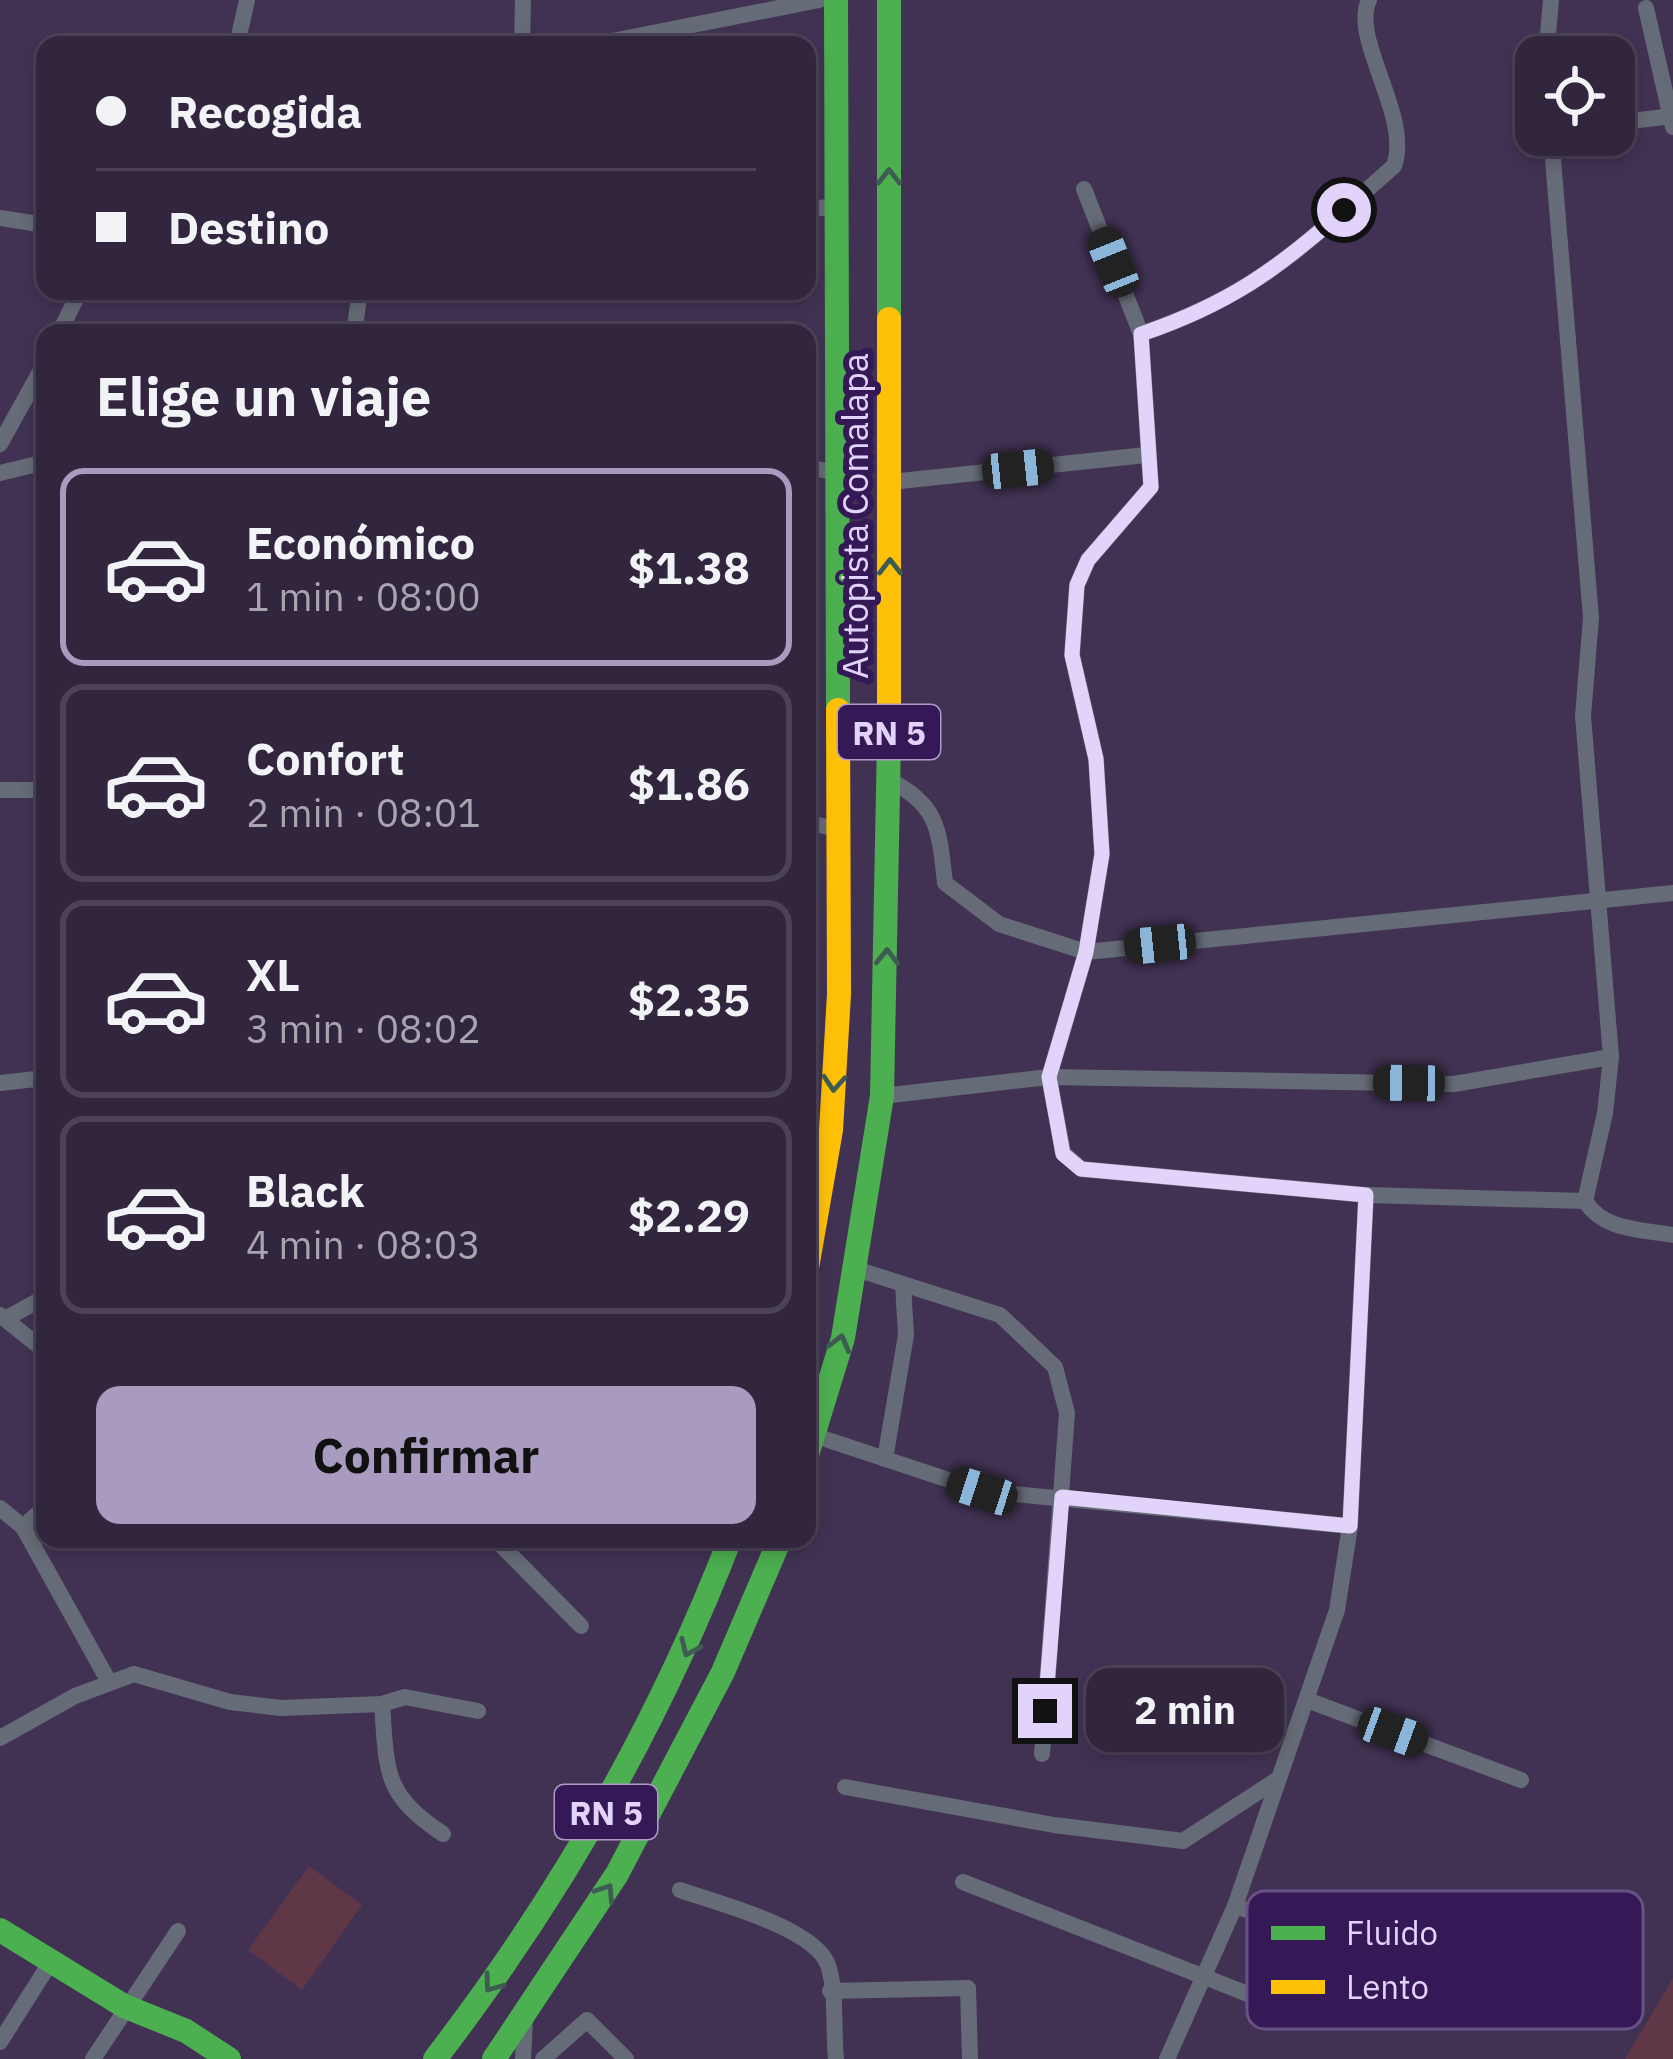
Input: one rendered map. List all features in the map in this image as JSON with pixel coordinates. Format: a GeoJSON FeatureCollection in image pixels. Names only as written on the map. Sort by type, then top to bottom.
{"type":"FeatureCollection","features":[{"type":"Feature","properties":{"kind":"main road","name":"Autopista Comalapa"},"geometry":{"type":"LineString","coordinates":[[816,1216],[831,1130],[839,994],[833,472],[836,0]]}},
{"type":"Feature","properties":{"kind":"main road","name":"Autopista Comalapa"},"geometry":{"type":"LineString","coordinates":[[816,1426],[843,1338],[882,1096],[891,482],[889,0]]}},
{"type":"Feature","properties":{"kind":"main road","name":"RN 5"},"geometry":{"type":"LineString","coordinates":[[435,2059],[536,1923],[611,1804],[691,1647],[727,1548]]}},
{"type":"Feature","properties":{"kind":"main road","name":"RN 5"},"geometry":{"type":"LineString","coordinates":[[494,2059],[525,2019],[617,1874],[680,1760],[777,1548]]}},
{"type":"Feature","properties":{"kind":"main road"},"geometry":{"type":"LineString","coordinates":[[0,1930],[124,2006],[186,2031],[229,2059]]}},
{"type":"Feature","properties":{"kind":"street"},"geometry":{"type":"LineString","coordinates":[[239,36],[247,0]]}},
{"type":"Feature","properties":{"kind":"street"},"geometry":{"type":"LineString","coordinates":[[523,0],[523,36]]}},
{"type":"Feature","properties":{"kind":"street"},"geometry":{"type":"LineString","coordinates":[[637,36],[819,0]]}},
{"type":"Feature","properties":{"kind":"street"},"geometry":{"type":"LineString","coordinates":[[1141,334],[1206,312],[1264,279],[1394,166],[1398,149],[1387,92],[1365,26],[1369,0]]}},
{"type":"Feature","properties":{"kind":"street"},"geometry":{"type":"LineString","coordinates":[[1548,36],[1551,0]]}},
{"type":"Feature","properties":{"kind":"street"},"geometry":{"type":"LineString","coordinates":[[1646,8],[1673,127]]}},
{"type":"Feature","properties":{"kind":"street"},"geometry":{"type":"LineString","coordinates":[[1635,121],[1673,116]]}},
{"type":"Feature","properties":{"kind":"street"},"geometry":{"type":"LineString","coordinates":[[1553,156],[1591,618],[1583,716],[1594,898],[1611,1057],[1605,1113],[1585,1201],[1595,1217],[1617,1226],[1673,1234]]}},
{"type":"Feature","properties":{"kind":"street"},"geometry":{"type":"LineString","coordinates":[[1084,189],[1141,334],[1151,487],[1088,560],[1077,585],[1072,655],[1096,759],[1102,854],[1086,952],[1049,1077],[1063,1154],[1081,1169],[1366,1195],[1585,1201]]}},
{"type":"Feature","properties":{"kind":"street"},"geometry":{"type":"LineString","coordinates":[[816,209],[835,206]]}},
{"type":"Feature","properties":{"kind":"street"},"geometry":{"type":"LineString","coordinates":[[0,218],[36,224]]}},
{"type":"Feature","properties":{"kind":"street"},"geometry":{"type":"LineString","coordinates":[[0,444],[36,379]]}},
{"type":"Feature","properties":{"kind":"street"},"geometry":{"type":"LineString","coordinates":[[891,482],[1146,455]]}},
{"type":"Feature","properties":{"kind":"street"},"geometry":{"type":"LineString","coordinates":[[0,473],[36,464]]}},
{"type":"Feature","properties":{"kind":"street"},"geometry":{"type":"LineString","coordinates":[[816,469],[833,472]]}},
{"type":"Feature","properties":{"kind":"street"},"geometry":{"type":"LineString","coordinates":[[889,780],[921,796],[933,814],[945,883],[999,924],[1086,952],[1673,892]]}},
{"type":"Feature","properties":{"kind":"street"},"geometry":{"type":"LineString","coordinates":[[0,790],[36,790]]}},
{"type":"Feature","properties":{"kind":"street"},"geometry":{"type":"LineString","coordinates":[[816,825],[839,829]]}},
{"type":"Feature","properties":{"kind":"street"},"geometry":{"type":"LineString","coordinates":[[882,1096],[1049,1077],[1454,1084],[1611,1057]]}},
{"type":"Feature","properties":{"kind":"street"},"geometry":{"type":"LineString","coordinates":[[0,1083],[36,1079]]}},
{"type":"Feature","properties":{"kind":"street"},"geometry":{"type":"LineString","coordinates":[[1167,2059],[1235,1906],[1337,1610],[1350,1526],[1366,1195]]}},
{"type":"Feature","properties":{"kind":"street"},"geometry":{"type":"LineString","coordinates":[[856,1269],[1000,1315],[1055,1367],[1067,1413],[1042,1754]]}},
{"type":"Feature","properties":{"kind":"street"},"geometry":{"type":"LineString","coordinates":[[885,1459],[906,1335],[903,1284]]}},
{"type":"Feature","properties":{"kind":"street"},"geometry":{"type":"LineString","coordinates":[[36,1301],[2,1317],[36,1344]]}},
{"type":"Feature","properties":{"kind":"street"},"geometry":{"type":"LineString","coordinates":[[816,1446],[885,1459],[982,1491],[1350,1526]]}},
{"type":"Feature","properties":{"kind":"street"},"geometry":{"type":"LineString","coordinates":[[0,1508],[23,1528],[107,1680]]}},
{"type":"Feature","properties":{"kind":"street"},"geometry":{"type":"LineString","coordinates":[[23,1528],[36,1516]]}},
{"type":"Feature","properties":{"kind":"street"},"geometry":{"type":"LineString","coordinates":[[504,1548],[581,1626]]}},
{"type":"Feature","properties":{"kind":"street"},"geometry":{"type":"LineString","coordinates":[[0,1738],[107,1680],[134,1674],[230,1702],[281,1708],[382,1704],[405,1697],[478,1711]]}},
{"type":"Feature","properties":{"kind":"street"},"geometry":{"type":"LineString","coordinates":[[1307,1700],[1521,1780]]}},
{"type":"Feature","properties":{"kind":"street"},"geometry":{"type":"LineString","coordinates":[[382,1704],[386,1755],[401,1804],[442,1834]]}},
{"type":"Feature","properties":{"kind":"street"},"geometry":{"type":"LineString","coordinates":[[845,1787],[1054,1826],[1183,1841],[1275,1780]]}},
{"type":"Feature","properties":{"kind":"street"},"geometry":{"type":"LineString","coordinates":[[963,1882],[1247,1993]]}},
{"type":"Feature","properties":{"kind":"street"},"geometry":{"type":"LineString","coordinates":[[680,1890],[773,1923],[815,1945],[828,1965],[836,2059]]}},
{"type":"Feature","properties":{"kind":"street"},"geometry":{"type":"LineString","coordinates":[[1235,1906],[1247,1910]]}},
{"type":"Feature","properties":{"kind":"street"},"geometry":{"type":"LineString","coordinates":[[93,2059],[178,1931]]}},
{"type":"Feature","properties":{"kind":"street"},"geometry":{"type":"LineString","coordinates":[[0,2042],[50,1963]]}},
{"type":"Feature","properties":{"kind":"street"},"geometry":{"type":"LineString","coordinates":[[830,1991],[968,1988],[970,2059]]}},
{"type":"Feature","properties":{"kind":"street"},"geometry":{"type":"LineString","coordinates":[[523,2059],[525,2019]]}},
{"type":"Feature","properties":{"kind":"street"},"geometry":{"type":"LineString","coordinates":[[543,2059],[587,2020],[626,2059]]}},
{"type":"Feature","properties":{"kind":"shaded area"},"geometry":{"type":"Polygon","coordinates":[[[309,1866],[362,1905],[302,1990],[248,1950],[309,1866]]]}},
{"type":"Feature","properties":{"kind":"shaded area"},"geometry":{"type":"Polygon","coordinates":[[[1673,1978],[1673,2059],[1625,2059],[1673,1978]]]}},
{"type":"Feature","properties":{"kind":"traffic: fast"},"geometry":{"type":"LineString","coordinates":[[836,0],[838,710]]}},
{"type":"Feature","properties":{"kind":"traffic: fast"},"geometry":{"type":"LineString","coordinates":[[889,0],[889,319]]}},
{"type":"Feature","properties":{"kind":"traffic: fast"},"geometry":{"type":"LineString","coordinates":[[816,1426],[843,1338],[882,1096],[889,740]]}},
{"type":"Feature","properties":{"kind":"traffic: fast"},"geometry":{"type":"LineString","coordinates":[[435,2059],[523,1936],[602,1810],[671,1677],[726,1548]]}},
{"type":"Feature","properties":{"kind":"traffic: fast"},"geometry":{"type":"LineString","coordinates":[[494,2059],[617,1874],[723,1672],[776,1548]]}},
{"type":"Feature","properties":{"kind":"traffic: fast"},"geometry":{"type":"LineString","coordinates":[[0,1930],[124,2006],[186,2031],[229,2059]]}},
{"type":"Feature","properties":{"kind":"traffic: slow"},"geometry":{"type":"LineString","coordinates":[[889,319],[889,740]]}},
{"type":"Feature","properties":{"kind":"traffic: slow"},"geometry":{"type":"LineString","coordinates":[[816,1216],[831,1130],[839,994],[838,710]]}},
{"type":"Feature","properties":{"kind":"route"},"geometry":{"type":"LineString","coordinates":[[1045,1711],[1062,1497],[1350,1526],[1366,1195],[1081,1169],[1063,1154],[1049,1077],[1086,952],[1102,854],[1096,759],[1072,655],[1077,585],[1088,560],[1151,487],[1141,334],[1206,312],[1264,279],[1344,210]]}}]}
